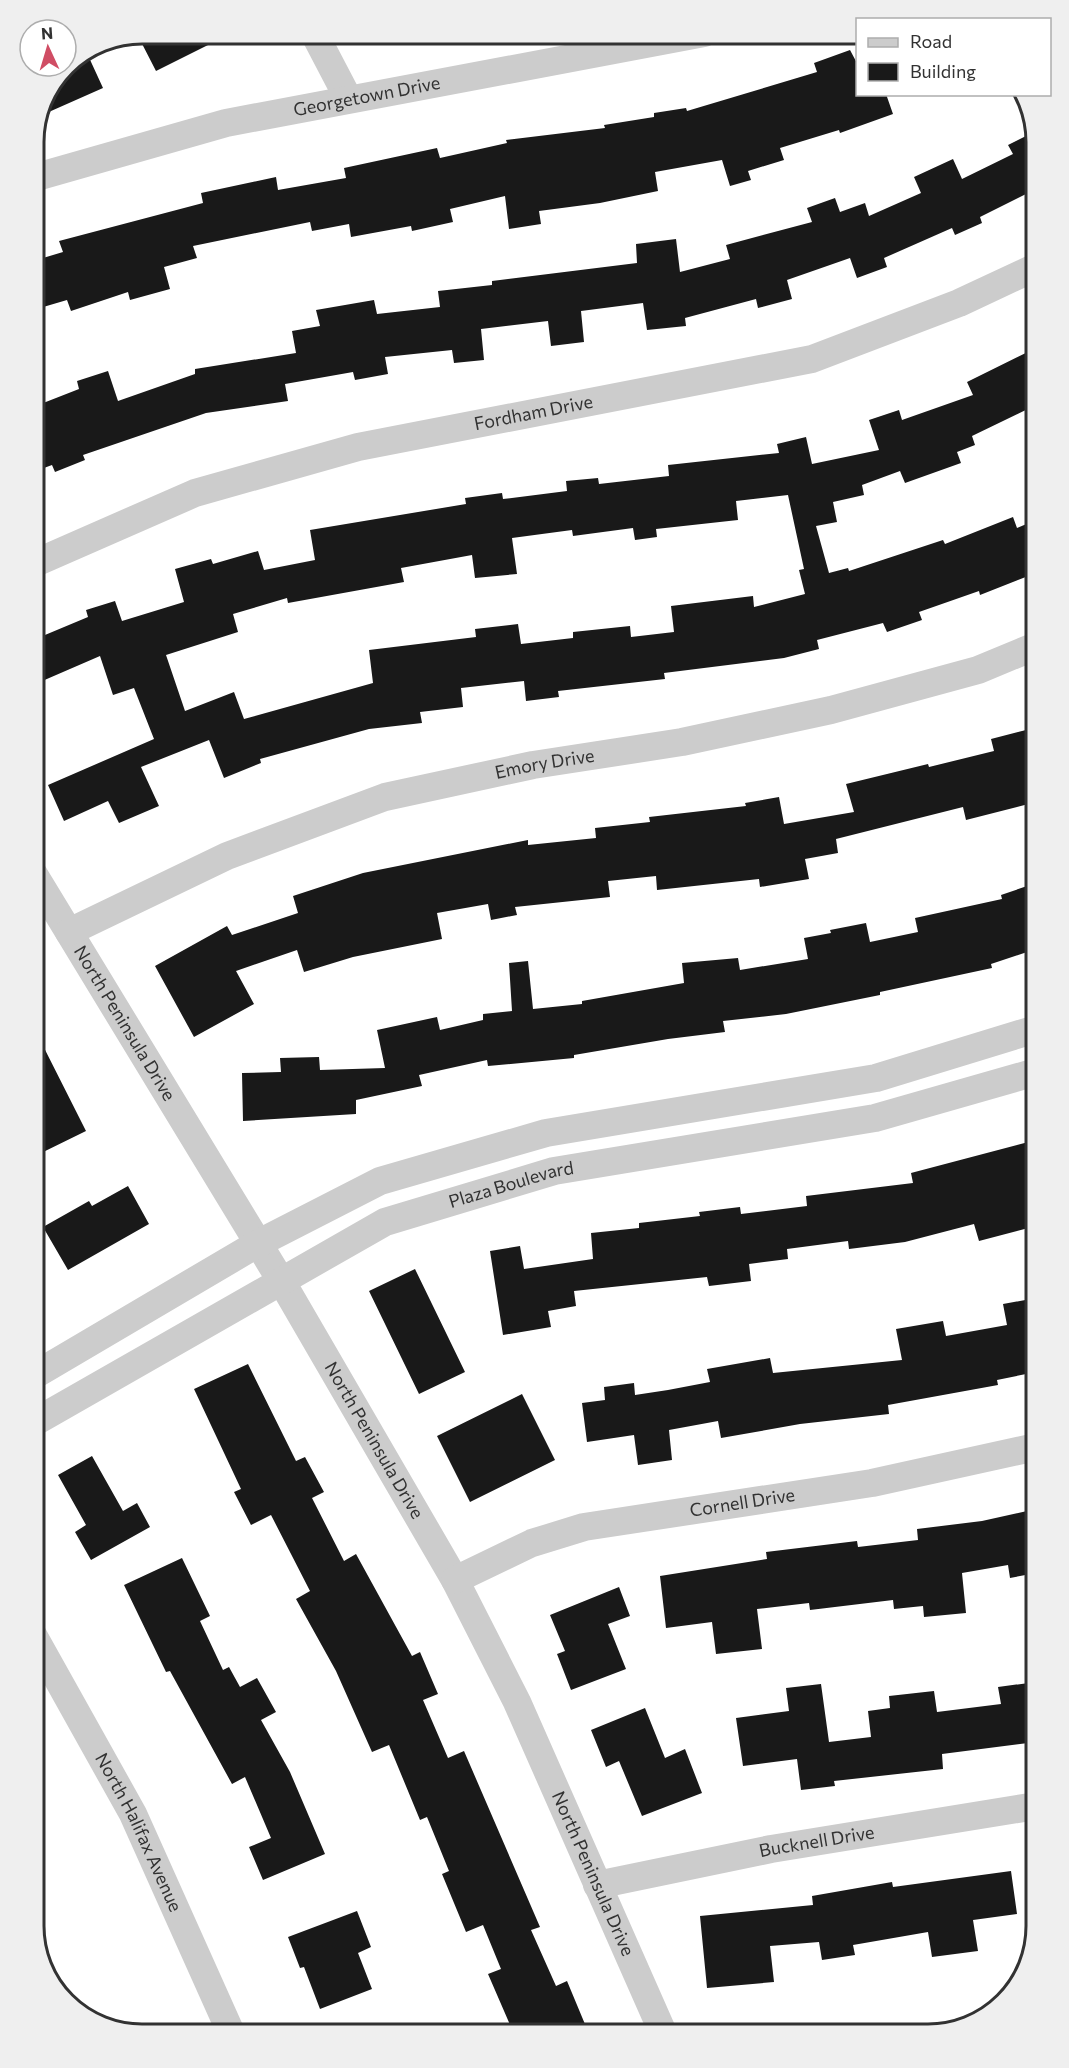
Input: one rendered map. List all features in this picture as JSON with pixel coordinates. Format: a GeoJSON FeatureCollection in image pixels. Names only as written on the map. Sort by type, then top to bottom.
{"type":"FeatureCollection","features":[{"type":"Feature","properties":{"kind":"street"},"geometry":{"type":"LineString","coordinates":[[320,44],[348,98]]}},
{"type":"Feature","properties":{"kind":"street","name":"Georgetown Drive"},"geometry":{"type":"LineString","coordinates":[[44,175],[226,123],[348,98],[642,44]]}},
{"type":"Feature","properties":{"kind":"street","name":"Fordham Drive"},"geometry":{"type":"LineString","coordinates":[[44,559],[195,493],[358,447],[812,359],[958,303],[1026,272]]}},
{"type":"Feature","properties":{"kind":"street","name":"Emory Drive"},"geometry":{"type":"LineString","coordinates":[[69,932],[227,856],[385,797],[533,765],[682,742],[831,710],[978,670],[1026,650]]}},
{"type":"Feature","properties":{"kind":"street","name":"North Peninsula Drive"},"geometry":{"type":"LineString","coordinates":[[44,891],[281,1282],[455,1580],[517,1702],[658,2024]]}},
{"type":"Feature","properties":{"kind":"street"},"geometry":{"type":"LineString","coordinates":[[44,1370],[257,1244],[380,1181],[546,1133],[876,1078],[1026,1032]]}},
{"type":"Feature","properties":{"kind":"street","name":"Plaza Boulevard"},"geometry":{"type":"LineString","coordinates":[[44,1417],[385,1222],[554,1171],[875,1118],[1026,1075]]}},
{"type":"Feature","properties":{"kind":"street","name":"Cornell Drive"},"geometry":{"type":"LineString","coordinates":[[455,1580],[532,1543],[584,1527],[872,1484],[1026,1449]]}},
{"type":"Feature","properties":{"kind":"street","name":"North Halifax Avenue"},"geometry":{"type":"LineString","coordinates":[[44,1655],[133,1814],[227,2024]]}},
{"type":"Feature","properties":{"kind":"street","name":"Bucknell Drive"},"geometry":{"type":"LineString","coordinates":[[597,1885],[771,1849],[1026,1808]]}},
{"type":"Feature","properties":{"kind":"building"},"geometry":{"type":"Polygon","coordinates":[[[142,44],[210,44],[156,71],[142,44]]]}},
{"type":"Feature","properties":{"kind":"building"},"geometry":{"type":"Polygon","coordinates":[[[850,50],[856,61],[856,96],[887,96],[893,114],[840,133],[839,130],[780,148],[784,160],[748,171],[751,180],[730,186],[722,160],[655,172],[658,191],[600,203],[539,211],[541,224],[509,229],[505,196],[450,209],[453,222],[412,231],[411,226],[351,237],[349,224],[312,231],[310,222],[193,246],[197,258],[164,267],[170,289],[130,300],[128,292],[71,311],[67,300],[44,307],[44,258],[63,252],[59,241],[203,203],[201,193],[276,177],[278,190],[346,178],[344,168],[437,148],[440,158],[507,143],[506,140],[605,128],[604,125],[654,117],[654,113],[686,108],[687,111],[817,72],[814,63],[850,50]]]}},
{"type":"Feature","properties":{"kind":"building"},"geometry":{"type":"Polygon","coordinates":[[[90,59],[103,88],[48,112],[60,87],[67,78],[78,78],[78,67],[90,59]]]}},
{"type":"Feature","properties":{"kind":"building"},"geometry":{"type":"Polygon","coordinates":[[[1025,136],[1026,194],[980,217],[982,223],[955,235],[952,228],[884,258],[887,267],[857,278],[850,258],[787,280],[792,299],[758,308],[756,299],[685,318],[686,326],[647,330],[643,303],[581,311],[584,342],[551,346],[548,321],[481,329],[484,360],[454,363],[452,350],[385,357],[388,374],[355,380],[353,372],[285,384],[288,401],[206,413],[83,455],[85,460],[55,472],[52,465],[44,468],[44,403],[79,389],[77,381],[108,371],[118,401],[195,374],[195,369],[296,353],[292,331],[320,326],[316,310],[374,300],[377,314],[440,307],[438,291],[492,285],[492,281],[637,263],[636,244],[676,239],[680,272],[730,259],[726,245],[812,222],[807,208],[835,198],[840,212],[865,203],[869,216],[921,193],[914,177],[953,159],[962,179],[1013,154],[1008,145],[1025,136]]]}},
{"type":"Feature","properties":{"kind":"building"},"geometry":{"type":"Polygon","coordinates":[[[1026,353],[1026,410],[972,436],[975,445],[957,452],[961,463],[905,483],[900,471],[862,485],[864,495],[833,502],[837,522],[816,526],[829,573],[848,568],[849,571],[943,540],[945,544],[1013,517],[1017,528],[1026,524],[1026,577],[980,595],[979,591],[919,612],[922,620],[887,632],[883,623],[817,640],[819,649],[784,658],[664,673],[665,679],[558,691],[559,697],[526,701],[524,681],[461,688],[463,707],[420,712],[422,723],[369,729],[260,759],[261,763],[224,778],[209,740],[141,767],[159,806],[119,823],[108,801],[64,821],[48,785],[154,739],[134,688],[113,695],[100,656],[44,680],[44,635],[88,617],[86,610],[115,601],[122,621],[184,602],[175,569],[211,559],[213,564],[258,551],[264,570],[315,560],[310,530],[466,504],[465,498],[502,493],[503,499],[567,491],[566,481],[598,478],[599,484],[669,476],[668,465],[779,453],[777,444],[806,437],[812,464],[879,450],[869,420],[899,410],[902,420],[973,395],[967,382],[1026,353]],[[788,495],[736,501],[738,520],[656,529],[657,537],[635,540],[633,528],[573,536],[572,530],[512,538],[517,574],[475,578],[472,555],[401,568],[404,582],[288,603],[287,598],[233,614],[238,632],[166,655],[185,711],[234,692],[244,719],[373,683],[369,650],[476,637],[475,629],[518,624],[521,644],[573,638],[573,632],[630,626],[631,637],[674,632],[671,606],[753,596],[754,607],[805,594],[799,570],[804,569],[788,495]]]}},
{"type":"Feature","properties":{"kind":"building"},"geometry":{"type":"Polygon","coordinates":[[[1026,730],[1026,805],[966,820],[963,807],[836,839],[838,853],[805,859],[809,879],[760,887],[759,879],[657,890],[656,876],[608,881],[610,897],[515,907],[517,915],[491,920],[488,904],[437,913],[442,939],[353,957],[304,972],[297,950],[236,971],[254,1004],[194,1037],[155,966],[227,926],[232,935],[298,913],[293,896],[363,873],[528,840],[528,845],[596,838],[595,828],[650,822],[649,817],[746,806],[745,803],[779,797],[784,824],[854,812],[846,784],[994,751],[991,739],[1026,730]]]}},
{"type":"Feature","properties":{"kind":"building"},"geometry":{"type":"Polygon","coordinates":[[[1026,886],[1026,952],[991,964],[992,968],[880,992],[880,995],[786,1014],[723,1021],[725,1032],[574,1055],[574,1058],[488,1066],[487,1060],[419,1075],[422,1086],[356,1100],[356,1114],[243,1121],[242,1073],[281,1072],[280,1058],[319,1057],[320,1070],[385,1068],[377,1030],[437,1017],[440,1030],[483,1020],[483,1014],[512,1011],[509,963],[528,961],[533,1009],[582,1004],[582,1001],[684,983],[682,963],[738,958],[740,970],[808,959],[804,938],[831,933],[830,930],[866,923],[870,942],[918,932],[915,918],[1002,899],[1001,895],[1026,886]]]}},
{"type":"Feature","properties":{"kind":"building"},"geometry":{"type":"Polygon","coordinates":[[[44,1048],[86,1131],[44,1152],[44,1048]]]}},
{"type":"Feature","properties":{"kind":"building"},"geometry":{"type":"Polygon","coordinates":[[[1026,1143],[1026,1229],[979,1241],[974,1224],[905,1242],[849,1249],[848,1241],[787,1249],[788,1259],[749,1264],[751,1281],[709,1286],[707,1277],[574,1291],[576,1306],[548,1311],[551,1327],[503,1335],[490,1251],[520,1246],[524,1269],[593,1259],[591,1233],[639,1228],[639,1223],[700,1216],[699,1212],[740,1207],[741,1214],[807,1206],[806,1196],[913,1183],[911,1173],[1026,1143]]]}},
{"type":"Feature","properties":{"kind":"building"},"geometry":{"type":"Polygon","coordinates":[[[128,1186],[149,1224],[68,1270],[44,1226],[89,1201],[92,1206],[128,1186]]]}},
{"type":"Feature","properties":{"kind":"building"},"geometry":{"type":"Polygon","coordinates":[[[415,1269],[465,1372],[419,1394],[369,1291],[415,1269]]]}},
{"type":"Feature","properties":{"kind":"building"},"geometry":{"type":"Polygon","coordinates":[[[1026,1300],[1026,1374],[997,1380],[998,1385],[888,1405],[889,1414],[800,1424],[721,1438],[718,1421],[669,1430],[672,1460],[638,1465],[634,1435],[587,1442],[582,1403],[605,1400],[604,1387],[634,1383],[635,1395],[668,1390],[710,1382],[707,1369],[770,1358],[773,1373],[902,1360],[896,1329],[943,1321],[946,1336],[1007,1325],[1003,1304],[1026,1300]]]}},
{"type":"Feature","properties":{"kind":"building"},"geometry":{"type":"Polygon","coordinates":[[[248,1364],[296,1461],[305,1457],[324,1492],[312,1498],[344,1561],[356,1554],[412,1656],[420,1652],[438,1694],[423,1700],[448,1758],[464,1751],[540,1927],[531,1930],[556,1986],[567,1981],[585,2024],[510,2024],[488,1974],[501,1969],[483,1925],[466,1932],[442,1874],[449,1871],[427,1817],[420,1820],[389,1745],[372,1752],[336,1671],[296,1599],[310,1591],[271,1515],[251,1525],[234,1492],[241,1489],[194,1389],[248,1364]]]}},
{"type":"Feature","properties":{"kind":"building"},"geometry":{"type":"Polygon","coordinates":[[[522,1394],[555,1460],[470,1502],[437,1436],[522,1394]]]}},
{"type":"Feature","properties":{"kind":"building"},"geometry":{"type":"Polygon","coordinates":[[[92,1456],[123,1511],[137,1503],[150,1527],[91,1560],[75,1532],[86,1525],[58,1475],[92,1456]]]}},
{"type":"Feature","properties":{"kind":"building"},"geometry":{"type":"Polygon","coordinates":[[[1026,1511],[1026,1575],[1010,1578],[1008,1565],[962,1573],[966,1613],[924,1617],[923,1606],[894,1609],[893,1600],[810,1610],[809,1603],[757,1609],[762,1649],[716,1654],[712,1622],[666,1628],[660,1576],[767,1559],[766,1552],[857,1541],[858,1547],[918,1540],[917,1529],[982,1521],[1026,1511]]]}},
{"type":"Feature","properties":{"kind":"building"},"geometry":{"type":"Polygon","coordinates":[[[182,1558],[210,1616],[200,1621],[223,1670],[229,1667],[240,1687],[257,1678],[276,1712],[261,1720],[290,1772],[325,1854],[263,1880],[249,1847],[271,1838],[245,1777],[232,1784],[170,1671],[166,1672],[124,1585],[182,1558]]]}},
{"type":"Feature","properties":{"kind":"building"},"geometry":{"type":"Polygon","coordinates":[[[619,1587],[630,1616],[608,1624],[626,1669],[571,1690],[557,1654],[565,1651],[550,1615],[619,1587]]]}},
{"type":"Feature","properties":{"kind":"building"},"geometry":{"type":"Polygon","coordinates":[[[1026,1683],[1026,1743],[942,1754],[943,1769],[834,1781],[835,1786],[801,1790],[797,1759],[743,1766],[736,1718],[789,1711],[786,1688],[821,1684],[829,1742],[871,1737],[868,1711],[890,1708],[889,1696],[934,1691],[937,1712],[1001,1704],[998,1687],[1026,1683]]]}},
{"type":"Feature","properties":{"kind":"building"},"geometry":{"type":"Polygon","coordinates":[[[645,1708],[665,1758],[685,1749],[702,1793],[642,1816],[619,1761],[606,1767],[591,1730],[645,1708]]]}},
{"type":"Feature","properties":{"kind":"building"},"geometry":{"type":"Polygon","coordinates":[[[1011,1871],[1017,1914],[973,1920],[978,1951],[932,1957],[928,1932],[853,1945],[855,1955],[822,1960],[819,1942],[770,1946],[774,1982],[707,1988],[700,1916],[813,1905],[812,1896],[892,1882],[893,1887],[1011,1871]]]}},
{"type":"Feature","properties":{"kind":"building"},"geometry":{"type":"Polygon","coordinates":[[[357,1911],[371,1947],[358,1953],[372,1989],[320,2009],[304,1967],[300,1968],[288,1937],[357,1911]]]}}]}
